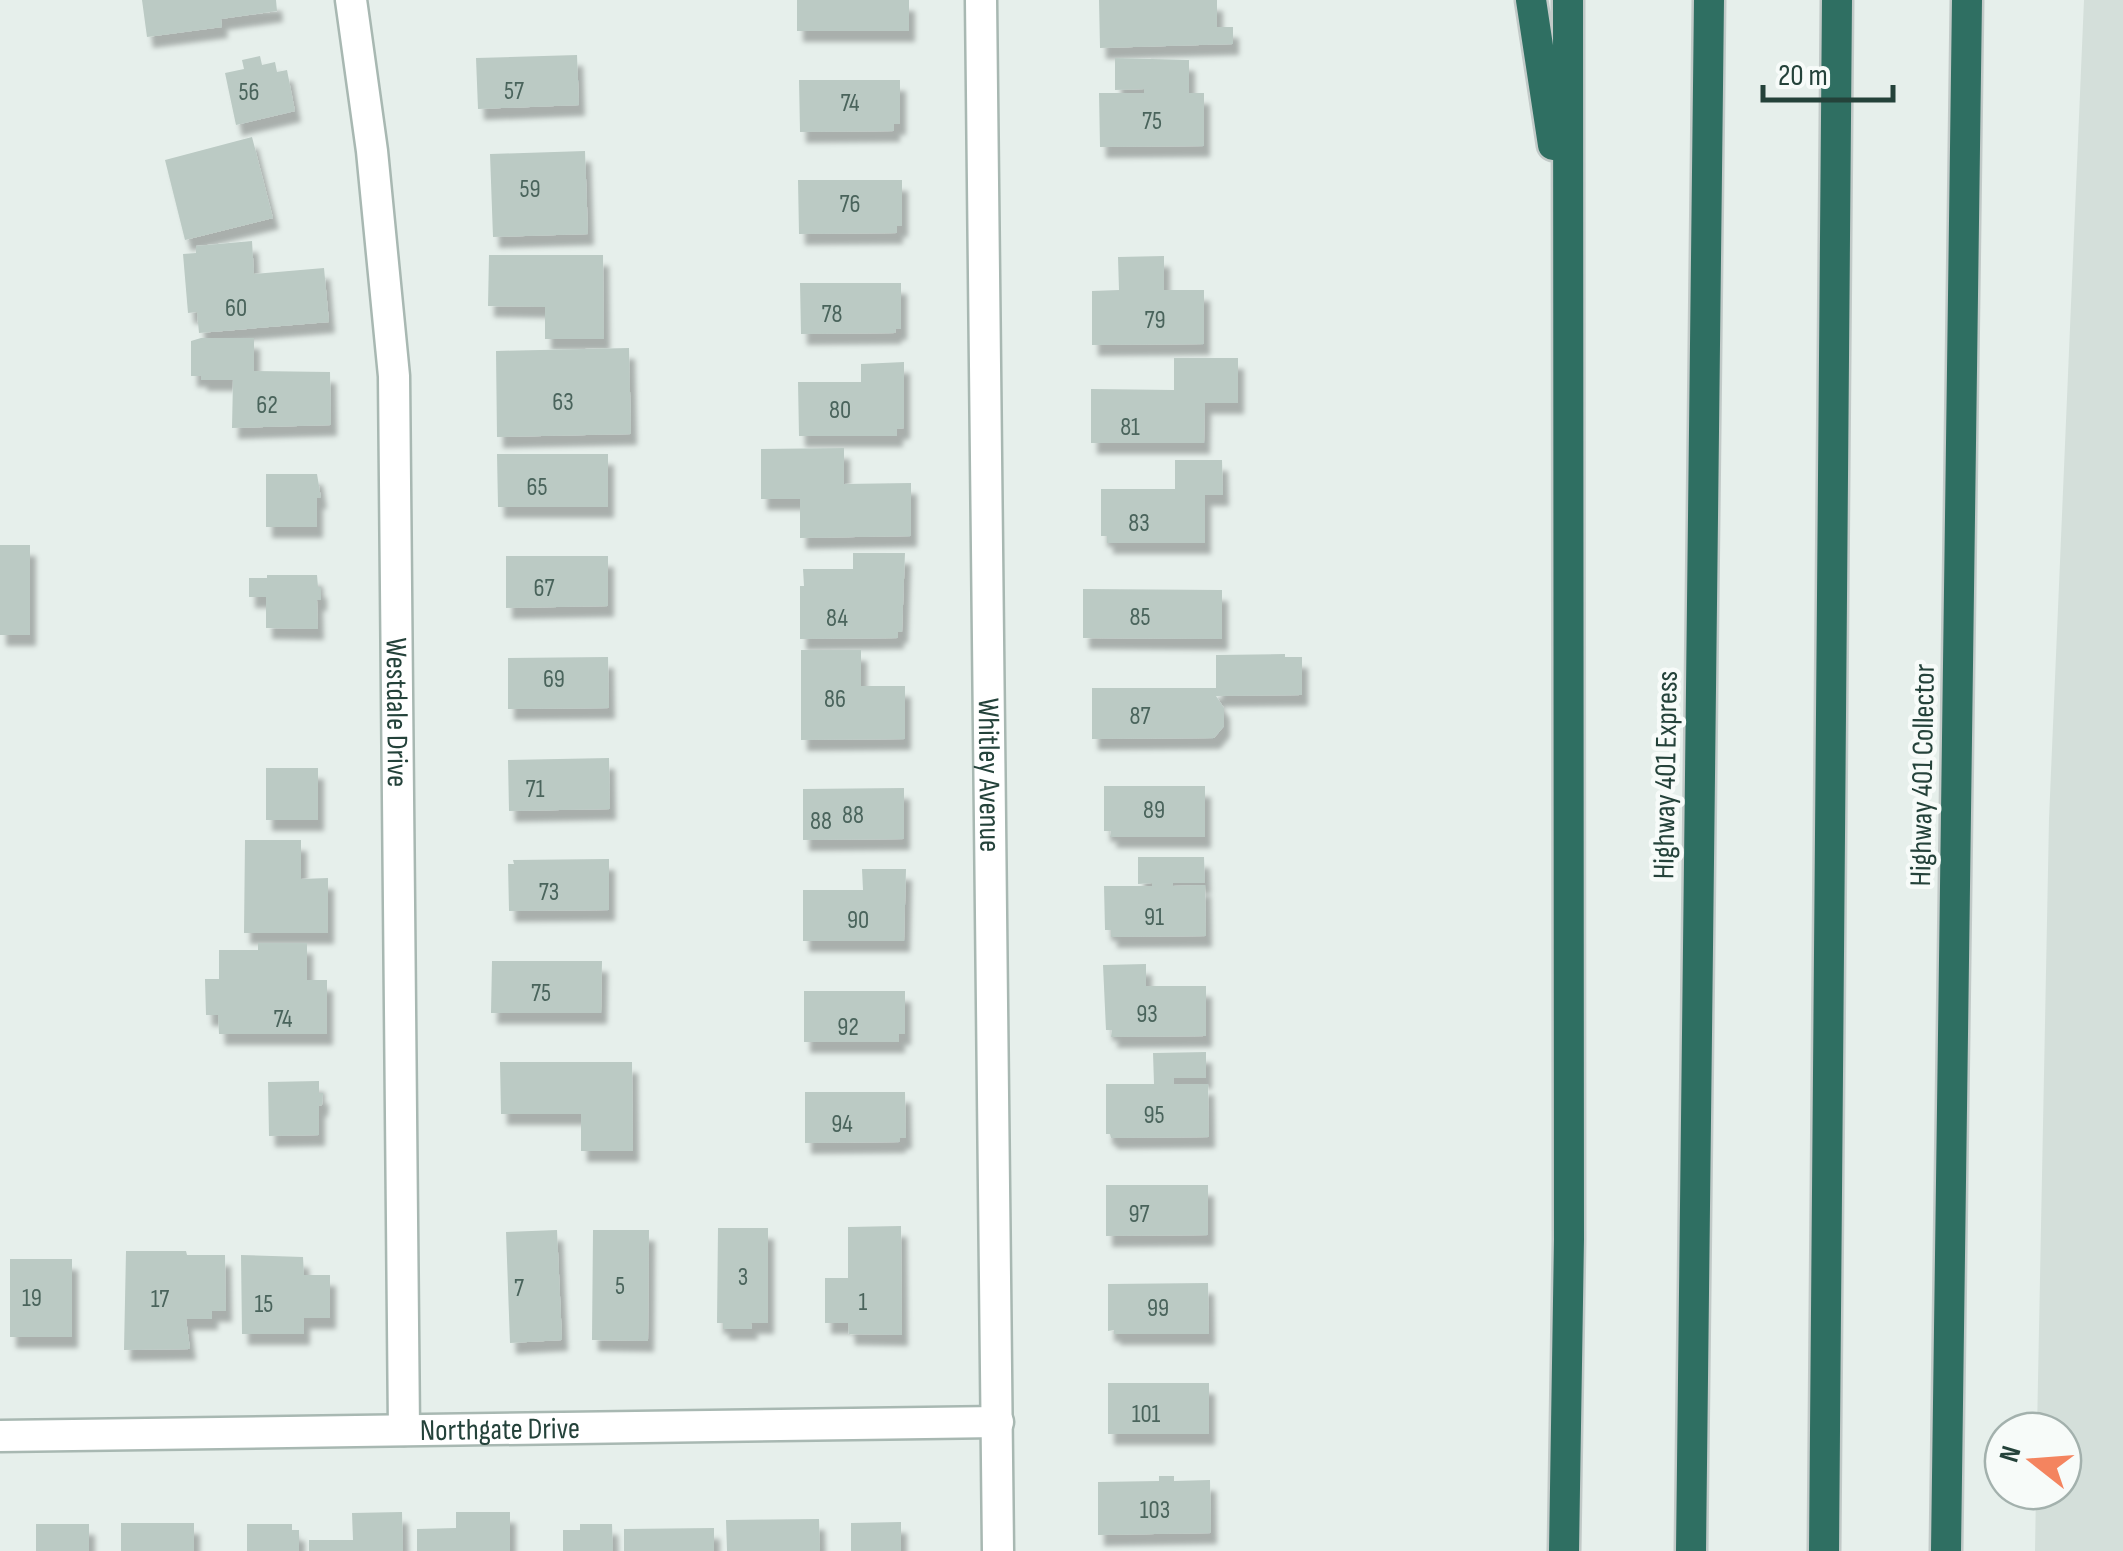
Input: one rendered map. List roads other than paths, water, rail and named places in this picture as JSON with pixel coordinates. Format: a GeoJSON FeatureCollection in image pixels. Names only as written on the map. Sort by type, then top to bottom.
{"type":"FeatureCollection","features":[{"type":"Feature","properties":{"kind":"highway"},"geometry":{"type":"LineString","coordinates":[[1531,0],[1568,245]]}},
{"type":"Feature","properties":{"kind":"highway"},"geometry":{"type":"LineString","coordinates":[[1564,1551],[1569,1239],[1568,0]]}},
{"type":"Feature","properties":{"kind":"highway","name":"Highway 401 Express"},"geometry":{"type":"LineString","coordinates":[[1691,1551],[1710,0]]}},
{"type":"Feature","properties":{"kind":"highway"},"geometry":{"type":"LineString","coordinates":[[1824,1551],[1837,0]]}},
{"type":"Feature","properties":{"kind":"highway","name":"Highway 401 Collector"},"geometry":{"type":"LineString","coordinates":[[1946,1551],[1969,6]]}},
{"type":"Feature","properties":{"kind":"street","name":"Westdale Drive"},"geometry":{"type":"LineString","coordinates":[[351,0],[372,151],[394,376],[404,1430]]}},
{"type":"Feature","properties":{"kind":"street","name":"Whitley Avenue"},"geometry":{"type":"LineString","coordinates":[[981,0],[998,1551]]}},
{"type":"Feature","properties":{"kind":"street","name":"Northgate Drive"},"geometry":{"type":"LineString","coordinates":[[0,1436],[998,1422]]}}]}
